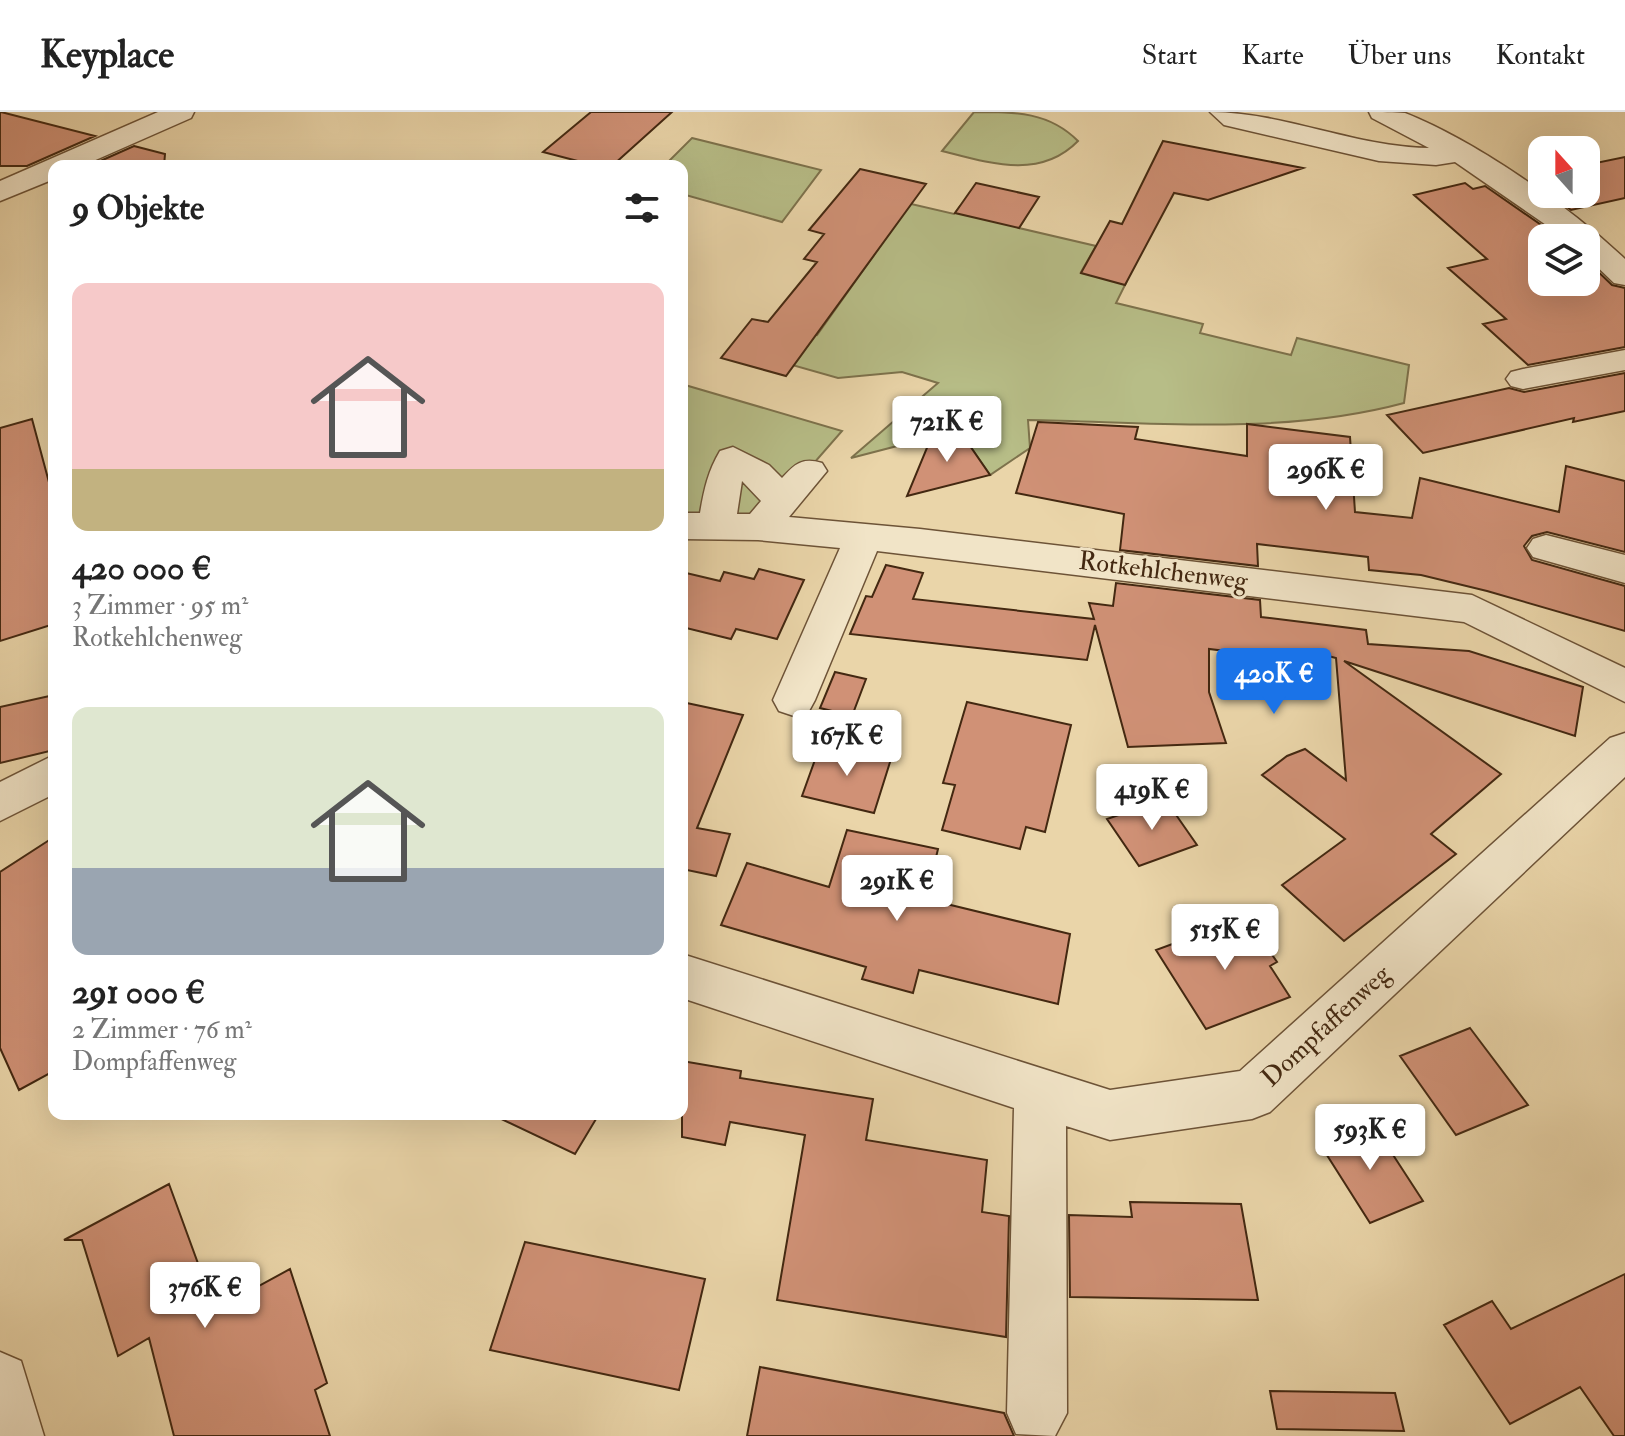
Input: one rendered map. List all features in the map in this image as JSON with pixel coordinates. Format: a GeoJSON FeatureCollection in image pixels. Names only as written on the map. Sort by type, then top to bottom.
{"type":"FeatureCollection","features":[{"type":"Feature","properties":{"kind":"street"},"geometry":{"type":"LineString","coordinates":[[72,160],[181,112]]}},
{"type":"Feature","properties":{"kind":"street"},"geometry":{"type":"LineString","coordinates":[[1223,112],[1234,119],[1401,157],[1436,159],[1459,153]]}},
{"type":"Feature","properties":{"kind":"street"},"geometry":{"type":"LineString","coordinates":[[1382,112],[1485,167],[1565,224]]}},
{"type":"Feature","properties":{"kind":"street"},"geometry":{"type":"LineString","coordinates":[[0,192],[48,171]]}},
{"type":"Feature","properties":{"kind":"street"},"geometry":{"type":"LineString","coordinates":[[1600,236],[1625,233]]}},
{"type":"Feature","properties":{"kind":"street"},"geometry":{"type":"LineString","coordinates":[[1600,252],[1625,276]]}},
{"type":"Feature","properties":{"kind":"street"},"geometry":{"type":"LineString","coordinates":[[1523,379],[1625,360]]}},
{"type":"Feature","properties":{"kind":"street"},"geometry":{"type":"LineString","coordinates":[[700,526],[733,459],[756,473],[770,514],[809,471]]}},
{"type":"Feature","properties":{"kind":"street","name":"Rotkehlchenweg"},"geometry":{"type":"LineString","coordinates":[[700,526],[770,514],[864,537],[1472,609],[1625,686]]}},
{"type":"Feature","properties":{"kind":"street"},"geometry":{"type":"LineString","coordinates":[[794,700],[864,537]]}},
{"type":"Feature","properties":{"kind":"street"},"geometry":{"type":"LineString","coordinates":[[1546,548],[1625,569]]}},
{"type":"Feature","properties":{"kind":"street","name":"Dompfaffenweg"},"geometry":{"type":"LineString","coordinates":[[688,978],[1110,1115],[1252,1094],[1625,750]]}},
{"type":"Feature","properties":{"kind":"street"},"geometry":{"type":"LineString","coordinates":[[0,803],[48,776]]}},
{"type":"Feature","properties":{"kind":"street"},"geometry":{"type":"LineString","coordinates":[[1037,1413],[1040,1092]]}},
{"type":"Feature","properties":{"kind":"street"},"geometry":{"type":"LineString","coordinates":[[0,1382],[13,1436]]}},
{"type":"Feature","properties":{"kind":"green space"},"geometry":{"type":"Polygon","coordinates":[[[974,112],[1044,119],[1067,131],[1078,141],[1047,161],[1031,164],[996,163],[942,151],[974,112]]]}},
{"type":"Feature","properties":{"kind":"green space"},"geometry":{"type":"Polygon","coordinates":[[[692,138],[821,170],[782,222],[688,196],[688,160],[670,160],[692,138]]]}},
{"type":"Feature","properties":{"kind":"green space"},"geometry":{"type":"Polygon","coordinates":[[[894,200],[954,214],[960,206],[1024,220],[1019,228],[1096,246],[1081,272],[1126,283],[1116,303],[1203,324],[1200,333],[1291,355],[1297,338],[1409,365],[1404,403],[1311,420],[1264,423],[1217,425],[1028,420],[1030,448],[990,475],[959,430],[851,458],[938,383],[902,372],[838,378],[778,361],[801,331],[817,335],[874,255],[894,200]]]}},
{"type":"Feature","properties":{"kind":"green space"},"geometry":{"type":"Polygon","coordinates":[[[688,386],[842,431],[758,527],[688,526],[688,386]]]}},
{"type":"Feature","properties":{"kind":"building"},"geometry":{"type":"Polygon","coordinates":[[[0,112],[95,136],[27,166],[0,166],[0,112]]]}},
{"type":"Feature","properties":{"kind":"building"},"geometry":{"type":"Polygon","coordinates":[[[591,112],[672,112],[619,160],[574,160],[543,152],[591,112]]]}},
{"type":"Feature","properties":{"kind":"building"},"geometry":{"type":"Polygon","coordinates":[[[1163,141],[1303,168],[1208,200],[1174,193],[1125,285],[1081,273],[1110,221],[1122,224],[1163,141]]]}},
{"type":"Feature","properties":{"kind":"building"},"geometry":{"type":"Polygon","coordinates":[[[134,146],[165,154],[164,160],[102,160],[134,146]]]}},
{"type":"Feature","properties":{"kind":"building"},"geometry":{"type":"Polygon","coordinates":[[[1625,157],[1625,198],[1600,204],[1600,162],[1625,157]]]}},
{"type":"Feature","properties":{"kind":"building"},"geometry":{"type":"Polygon","coordinates":[[[860,169],[926,184],[786,376],[721,358],[752,319],[768,322],[817,262],[804,259],[824,234],[809,230],[860,169]]]}},
{"type":"Feature","properties":{"kind":"building"},"geometry":{"type":"Polygon","coordinates":[[[976,183],[1039,197],[1019,228],[955,213],[976,183]]]}},
{"type":"Feature","properties":{"kind":"building"},"geometry":{"type":"Polygon","coordinates":[[[1465,183],[1473,189],[1485,186],[1540,224],[1528,224],[1528,296],[1600,296],[1600,273],[1612,285],[1625,288],[1625,347],[1528,365],[1483,324],[1506,319],[1448,268],[1487,259],[1414,195],[1465,183]]]}},
{"type":"Feature","properties":{"kind":"building"},"geometry":{"type":"Polygon","coordinates":[[[1625,373],[1625,411],[1573,422],[1574,418],[1423,453],[1387,415],[1509,388],[1524,392],[1625,373]]]}},
{"type":"Feature","properties":{"kind":"building"},"geometry":{"type":"Polygon","coordinates":[[[32,419],[48,479],[48,626],[0,641],[0,428],[32,419]]]}},
{"type":"Feature","properties":{"kind":"building"},"geometry":{"type":"Polygon","coordinates":[[[1038,422],[1138,427],[1135,439],[1247,456],[1247,424],[1350,437],[1355,512],[1412,518],[1420,478],[1559,512],[1566,466],[1625,481],[1625,552],[1547,532],[1532,536],[1524,546],[1532,560],[1625,586],[1625,631],[1421,575],[1369,570],[1368,557],[1257,544],[1258,566],[1120,550],[1124,514],[1016,493],[1038,422]]]}},
{"type":"Feature","properties":{"kind":"building"},"geometry":{"type":"Polygon","coordinates":[[[959,430],[990,475],[907,496],[931,438],[959,430]]]}},
{"type":"Feature","properties":{"kind":"building"},"geometry":{"type":"Polygon","coordinates":[[[886,565],[923,573],[913,599],[1094,619],[1089,603],[1113,606],[1116,583],[1260,600],[1261,617],[1366,630],[1368,644],[1469,651],[1583,687],[1575,736],[1344,661],[1501,774],[1431,834],[1456,854],[1344,941],[1282,885],[1345,839],[1262,775],[1287,756],[1305,749],[1346,780],[1336,658],[1328,656],[1324,663],[1209,649],[1209,692],[1226,743],[1128,747],[1095,625],[1087,660],[850,634],[866,596],[872,597],[886,565]]]}},
{"type":"Feature","properties":{"kind":"building"},"geometry":{"type":"Polygon","coordinates":[[[759,569],[804,580],[777,639],[736,629],[731,639],[688,628],[688,573],[720,581],[724,572],[754,579],[759,569]]]}},
{"type":"Feature","properties":{"kind":"building"},"geometry":{"type":"Polygon","coordinates":[[[835,672],[866,679],[852,716],[820,708],[835,672]]]}},
{"type":"Feature","properties":{"kind":"building"},"geometry":{"type":"Polygon","coordinates":[[[48,696],[48,751],[0,763],[0,707],[48,696]]]}},
{"type":"Feature","properties":{"kind":"building"},"geometry":{"type":"Polygon","coordinates":[[[967,702],[1071,725],[1045,832],[1026,827],[1020,849],[942,830],[955,785],[943,783],[967,702]]]}},
{"type":"Feature","properties":{"kind":"building"},"geometry":{"type":"Polygon","coordinates":[[[688,703],[743,715],[697,828],[730,834],[716,876],[688,870],[688,703]]]}},
{"type":"Feature","properties":{"kind":"building"},"geometry":{"type":"Polygon","coordinates":[[[821,743],[891,759],[874,813],[802,796],[821,743]]]}},
{"type":"Feature","properties":{"kind":"building"},"geometry":{"type":"Polygon","coordinates":[[[1165,799],[1197,845],[1139,866],[1107,819],[1165,799]]]}},
{"type":"Feature","properties":{"kind":"building"},"geometry":{"type":"Polygon","coordinates":[[[847,830],[938,849],[926,899],[1070,934],[1058,1004],[919,970],[913,993],[862,979],[866,967],[721,925],[747,863],[829,887],[847,830]]]}},
{"type":"Feature","properties":{"kind":"building"},"geometry":{"type":"Polygon","coordinates":[[[48,841],[48,1074],[19,1090],[0,1048],[0,872],[48,841]]]}},
{"type":"Feature","properties":{"kind":"building"},"geometry":{"type":"Polygon","coordinates":[[[1246,917],[1277,962],[1270,966],[1290,997],[1206,1029],[1156,950],[1246,917]]]}},
{"type":"Feature","properties":{"kind":"building"},"geometry":{"type":"Polygon","coordinates":[[[1470,1028],[1528,1105],[1456,1135],[1400,1056],[1470,1028]]]}},
{"type":"Feature","properties":{"kind":"building"},"geometry":{"type":"Polygon","coordinates":[[[688,1062],[741,1071],[740,1078],[873,1099],[866,1140],[987,1160],[982,1212],[1009,1216],[1006,1337],[777,1300],[805,1135],[730,1122],[725,1145],[682,1137],[682,1120],[688,1120],[688,1062]]]}},
{"type":"Feature","properties":{"kind":"building"},"geometry":{"type":"Polygon","coordinates":[[[504,1120],[595,1120],[575,1154],[504,1120]]]}},
{"type":"Feature","properties":{"kind":"building"},"geometry":{"type":"Polygon","coordinates":[[[1371,1121],[1423,1201],[1370,1223],[1318,1141],[1371,1121]]]}},
{"type":"Feature","properties":{"kind":"building"},"geometry":{"type":"Polygon","coordinates":[[[169,1184],[215,1310],[290,1269],[327,1383],[315,1390],[330,1436],[174,1436],[149,1338],[118,1356],[82,1240],[64,1240],[169,1184]]]}},
{"type":"Feature","properties":{"kind":"building"},"geometry":{"type":"Polygon","coordinates":[[[1130,1202],[1241,1204],[1258,1300],[1070,1297],[1069,1215],[1132,1217],[1130,1202]]]}},
{"type":"Feature","properties":{"kind":"building"},"geometry":{"type":"Polygon","coordinates":[[[525,1242],[705,1279],[679,1390],[490,1350],[525,1242]]]}},
{"type":"Feature","properties":{"kind":"building"},"geometry":{"type":"Polygon","coordinates":[[[1625,1274],[1625,1436],[1614,1436],[1580,1387],[1510,1424],[1444,1325],[1492,1301],[1511,1329],[1625,1274]]]}},
{"type":"Feature","properties":{"kind":"building"},"geometry":{"type":"Polygon","coordinates":[[[760,1367],[1004,1413],[1014,1436],[747,1436],[760,1367]]]}},
{"type":"Feature","properties":{"kind":"building"},"geometry":{"type":"Polygon","coordinates":[[[1270,1391],[1395,1393],[1404,1431],[1277,1429],[1270,1391]]]}}]}
